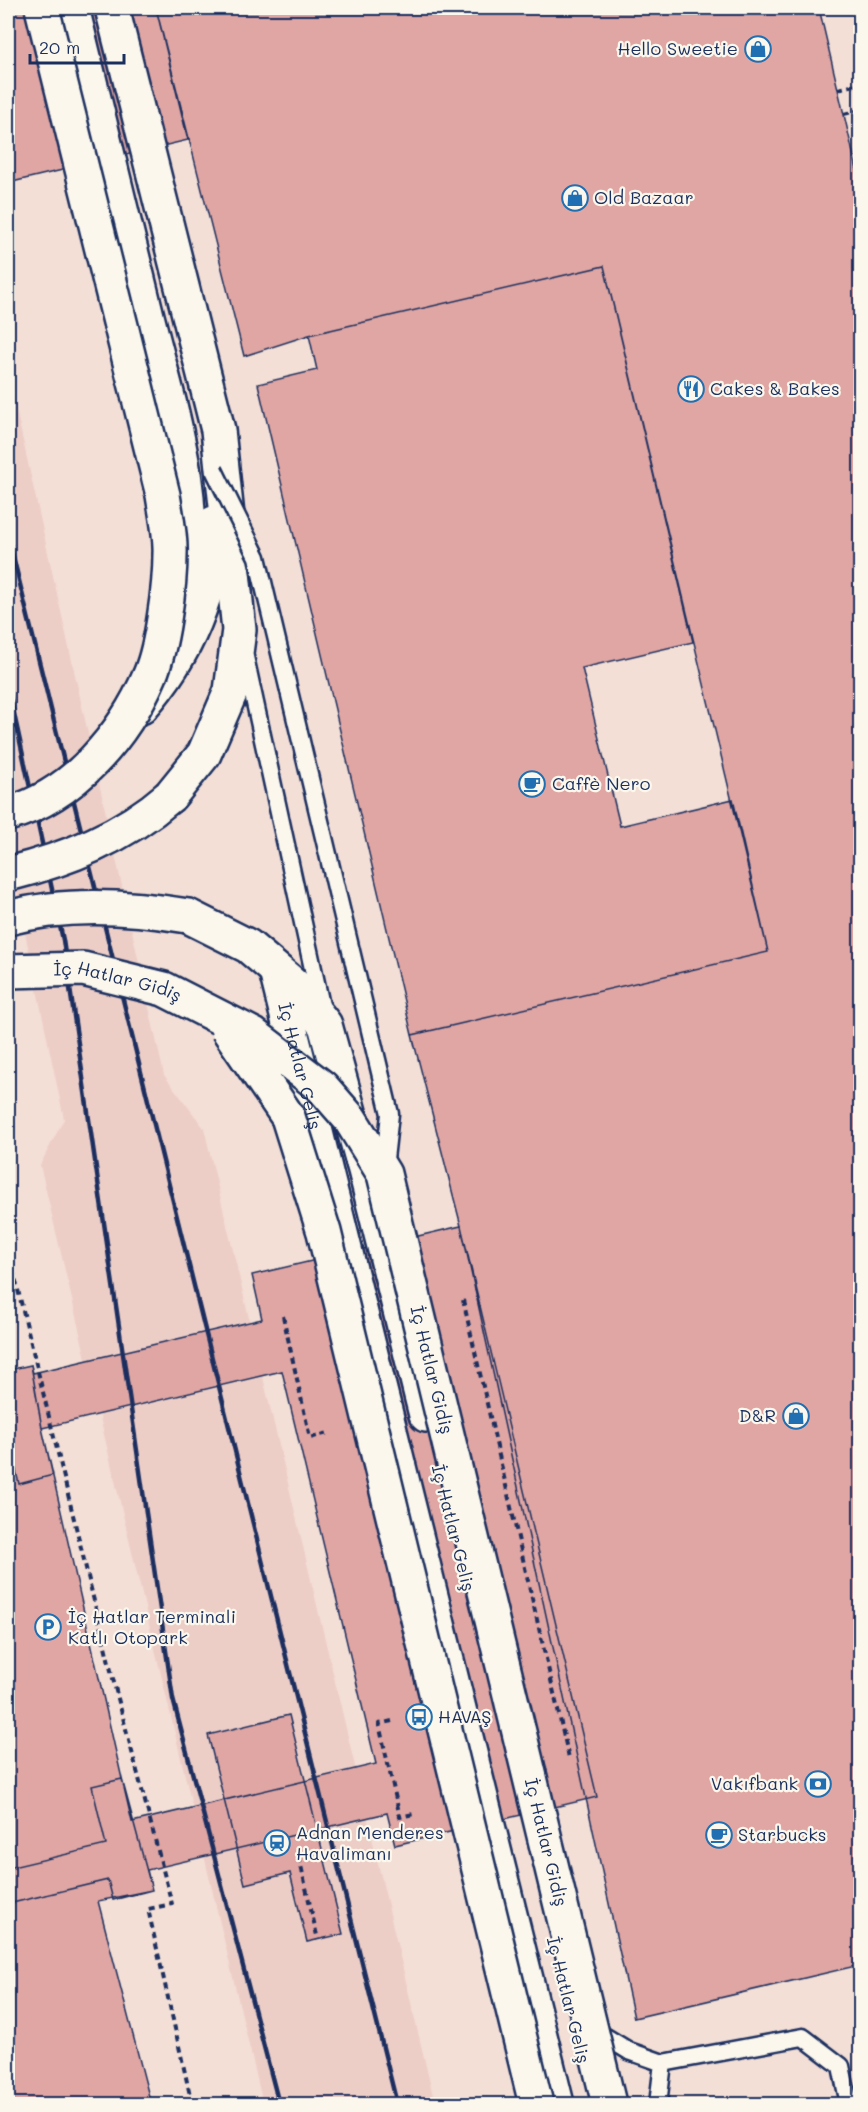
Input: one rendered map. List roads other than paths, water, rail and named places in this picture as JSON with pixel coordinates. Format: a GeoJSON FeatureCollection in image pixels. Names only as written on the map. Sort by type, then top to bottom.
{"type":"FeatureCollection","features":[{"type":"Feature","properties":{"kind":"street"},"geometry":{"type":"LineString","coordinates":[[42,8],[163,495],[171,552],[166,605],[151,674],[120,731]]}},
{"type":"Feature","properties":{"kind":"street"},"geometry":{"type":"LineString","coordinates":[[72,8],[172,417],[189,501],[189,564],[175,640],[120,731]]}},
{"type":"Feature","properties":{"kind":"street"},"geometry":{"type":"LineString","coordinates":[[8,814],[25,809],[78,776],[158,688],[186,646],[206,590],[214,535],[214,470],[103,8]]}},
{"type":"Feature","properties":{"kind":"street"},"geometry":{"type":"LineString","coordinates":[[8,874],[75,854],[104,841],[137,823],[170,796],[204,754],[231,691],[239,630],[218,430],[112,8]]}},
{"type":"Feature","properties":{"kind":"street","name":"İç Hatlar Geliş"},"geometry":{"type":"LineString","coordinates":[[8,918],[81,907],[138,907],[188,915],[248,946],[293,984],[325,1025],[382,1240],[595,2104]]}},
{"type":"Feature","properties":{"kind":"street","name":"İç Hatlar Gidiş"},"geometry":{"type":"LineString","coordinates":[[8,971],[83,969],[164,989],[254,1035],[322,1087],[350,1119],[384,1174],[609,2104]]}},
{"type":"Feature","properties":{"kind":"street","name":"İç Hatlar Geliş"},"geometry":{"type":"LineString","coordinates":[[276,969],[557,2104]]}},
{"type":"Feature","properties":{"kind":"street","name":"İç Hatlar Gidiş"},"geometry":{"type":"LineString","coordinates":[[221,1018],[288,1117],[324,1232],[536,2104]]}},
{"type":"Feature","properties":{"kind":"lane"},"geometry":{"type":"LineString","coordinates":[[214,470],[257,557],[390,1114],[384,1174]]}},
{"type":"Feature","properties":{"kind":"lane"},"geometry":{"type":"LineString","coordinates":[[239,630],[325,1025]]}},
{"type":"Feature","properties":{"kind":"lane"},"geometry":{"type":"LineString","coordinates":[[572,2018],[629,2051],[663,2063],[803,2037],[841,2066],[849,2104]]}},
{"type":"Feature","properties":{"kind":"lane"},"geometry":{"type":"LineString","coordinates":[[658,2104],[663,2063]]}},
{"type":"Feature","properties":{"kind":"railway"},"geometry":{"type":"LineString","coordinates":[[8,536],[397,2104]]}},
{"type":"Feature","properties":{"kind":"railway"},"geometry":{"type":"LineString","coordinates":[[8,686],[63,940],[173,1699],[279,2104]]}},
{"type":"Feature","properties":{"kind":"place","name":"Hello Sweetie"},"geometry":{"type":"Point","coordinates":[758,49]}},
{"type":"Feature","properties":{"kind":"place","name":"Old Bazaar"},"geometry":{"type":"Point","coordinates":[575,198]}},
{"type":"Feature","properties":{"kind":"place","name":"Cakes & Bakes"},"geometry":{"type":"Point","coordinates":[691,389]}},
{"type":"Feature","properties":{"kind":"place","name":"Caffè Nero"},"geometry":{"type":"Point","coordinates":[532,784]}},
{"type":"Feature","properties":{"kind":"place","name":"D&R"},"geometry":{"type":"Point","coordinates":[796,1416]}},
{"type":"Feature","properties":{"kind":"place","name":"İç Hatlar Terminali Katlı Otopark"},"geometry":{"type":"Point","coordinates":[48,1627]}},
{"type":"Feature","properties":{"kind":"place","name":"HAVAŞ"},"geometry":{"type":"Point","coordinates":[419,1717]}},
{"type":"Feature","properties":{"kind":"place","name":"Vakıfbank"},"geometry":{"type":"Point","coordinates":[818,1784]}},
{"type":"Feature","properties":{"kind":"place","name":"Starbucks"},"geometry":{"type":"Point","coordinates":[719,1835]}},
{"type":"Feature","properties":{"kind":"place","name":"Adnan Menderes Havalimanı"},"geometry":{"type":"Point","coordinates":[277,1843]}}]}
